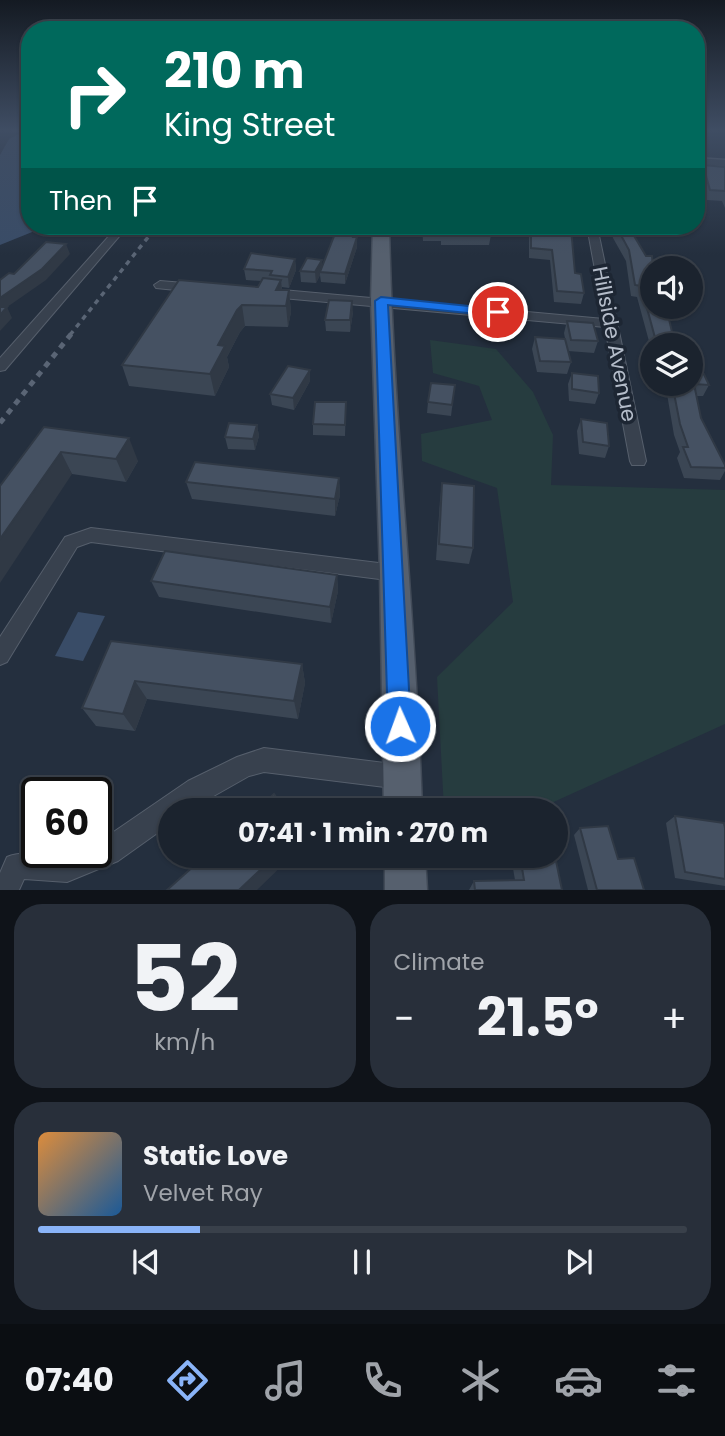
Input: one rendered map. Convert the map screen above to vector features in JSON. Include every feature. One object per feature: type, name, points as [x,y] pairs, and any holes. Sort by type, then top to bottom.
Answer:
[{"type":"main road","points":[[381,235],[381,301],[395,573],[402,798]]},
{"type":"main road","points":[[405,868],[406,890]]},
{"type":"street","points":[[0,367],[115,235]]},
{"type":"street","name":"Hillside Avenue","points":[[594,235],[638,461]]},
{"type":"street","points":[[160,285],[215,289]]},
{"type":"street","points":[[257,292],[381,301],[613,324]]},
{"type":"street","points":[[0,655],[71,542],[91,535],[395,573]]},
{"type":"street","points":[[8,873],[67,869],[109,852],[197,790],[245,765],[264,760],[401,776]]},
{"type":"green space","points":[[430,340],[496,349],[533,392],[553,435],[551,485],[725,490],[725,724],[562,798],[443,798],[437,677],[513,602],[497,488],[422,461],[421,434],[492,420],[479,386],[433,373]]},
{"type":"water","points":[[0,173],[21,173],[21,235],[25,235],[0,245]]},
{"type":"water","points":[[78,612],[105,616],[83,661],[55,656]]},
{"type":"building","points":[[705,173],[725,173],[725,191],[710,190]]},
{"type":"building","points":[[334,235],[357,237],[345,274],[320,272]]},
{"type":"building","points":[[531,235],[572,235],[575,273],[581,274],[584,293],[557,291],[552,250],[531,248]]},
{"type":"building","points":[[621,235],[634,235],[646,256],[640,256],[640,286],[635,285],[629,250]]},
{"type":"building","points":[[46,242],[66,244],[42,269],[0,298],[0,280],[9,273],[14,274]]},
{"type":"building","points":[[251,253],[295,259],[288,277],[270,275],[272,271],[244,269]]},
{"type":"building","points":[[307,258],[322,260],[315,272],[300,271]]},
{"type":"building","points":[[263,278],[281,280],[276,290],[289,290],[286,306],[242,305],[218,345],[225,346],[210,374],[122,365],[179,280],[258,287]]},
{"type":"building","points":[[329,300],[352,301],[350,320],[325,320]]},
{"type":"building","points":[[650,319],[669,319],[672,333],[654,333]]},
{"type":"building","points":[[567,321],[593,323],[598,341],[571,340]]},
{"type":"building","points":[[535,337],[565,339],[571,362],[540,361]]},
{"type":"building","points":[[288,366],[310,370],[293,398],[270,394]]},
{"type":"building","points":[[703,372],[709,385],[703,385]]},
{"type":"building","points":[[572,373],[598,376],[599,393],[572,389]]},
{"type":"building","points":[[431,383],[455,385],[452,405],[428,402]]},
{"type":"building","points":[[675,396],[696,396],[701,418],[725,468],[691,467],[683,447],[688,447]]},
{"type":"building","points":[[315,402],[346,402],[345,425],[313,424]]},
{"type":"building","points":[[581,419],[607,423],[609,446],[583,442]]},
{"type":"building","points":[[229,423],[257,425],[253,439],[225,437]]},
{"type":"building","points":[[44,427],[129,438],[116,459],[61,452],[0,539],[0,486]]},
{"type":"building","points":[[195,462],[339,478],[335,499],[186,482]]},
{"type":"building","points":[[442,483],[474,486],[473,548],[439,544]]},
{"type":"building","points":[[165,551],[337,575],[330,607],[151,581]]},
{"type":"building","points":[[111,641],[302,664],[294,701],[135,681],[123,714],[82,708]]},
{"type":"building","points":[[675,816],[724,823],[725,879],[685,872]]},
{"type":"building","points":[[608,826],[618,859],[634,858],[644,890],[597,890],[580,828]]},
{"type":"building","points":[[192,868],[262,868],[239,890],[167,890]]},
{"type":"building","points":[[522,868],[557,868],[562,890],[475,890],[474,881],[524,880]]},
{"type":"railway","points":[[70,335],[150,235]]},
{"type":"railway","points":[[0,423],[72,333]]},
{"type":"route","points":[[400,726],[381,301],[498,312]]}]
